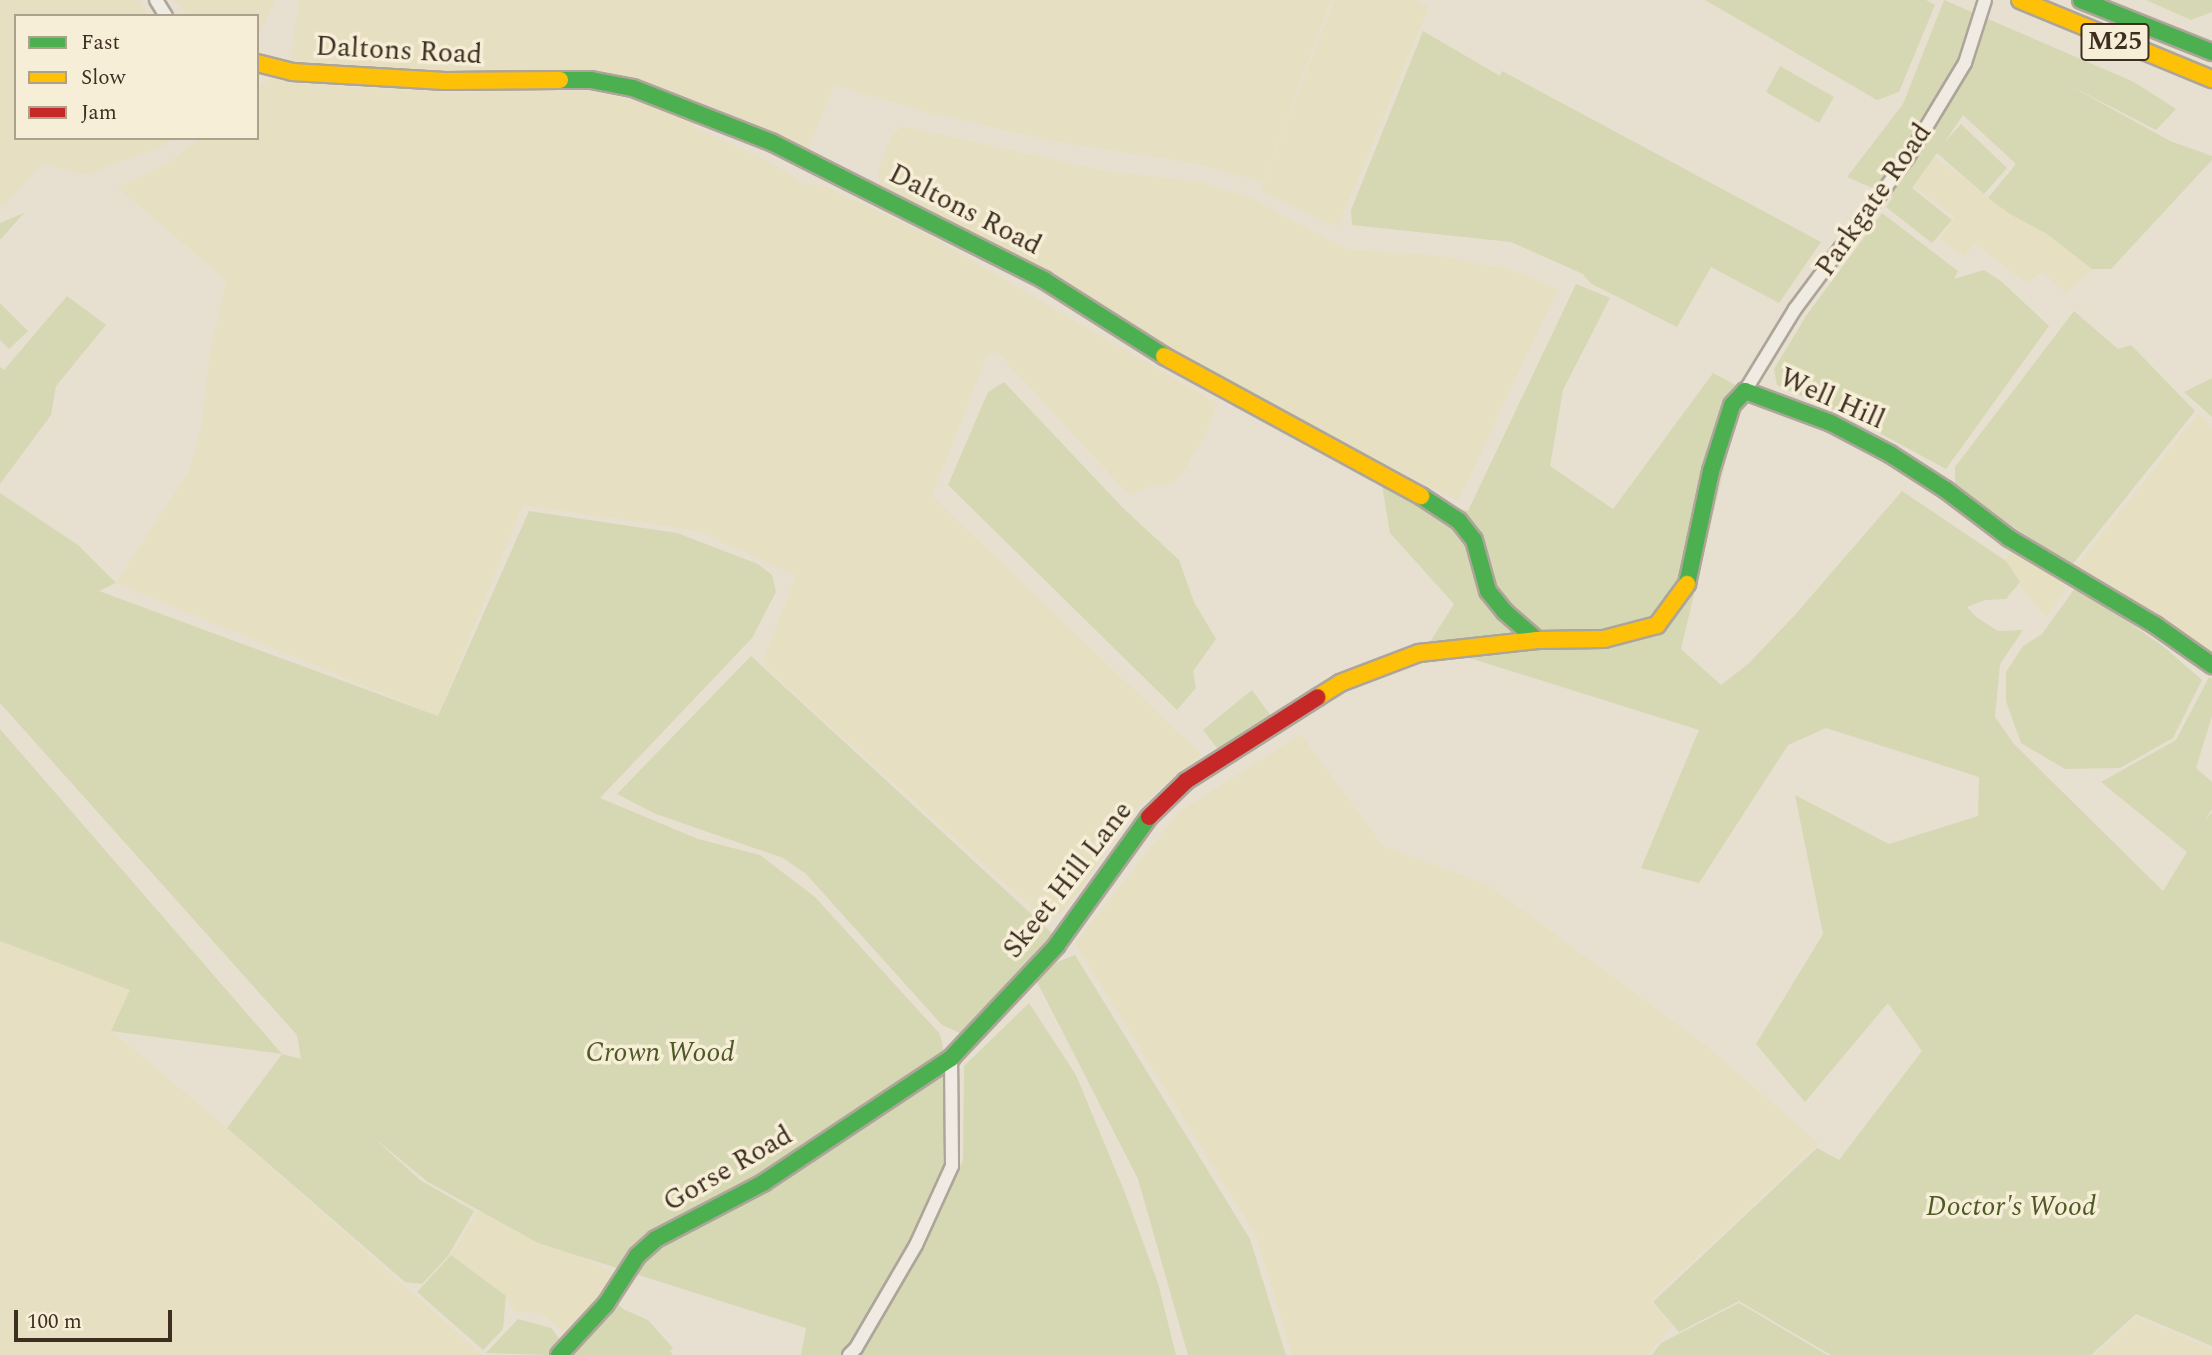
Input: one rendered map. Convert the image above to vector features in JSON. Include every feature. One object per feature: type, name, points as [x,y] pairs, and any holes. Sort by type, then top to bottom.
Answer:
[{"type":"main road","name":"M25","points":[[2020,0],[2212,79]]},
{"type":"main road","name":"M25","points":[[2081,0],[2212,52]]},
{"type":"main road","name":"Daltons Road","points":[[259,64],[292,72],[431,80],[591,80],[633,88],[683,105],[773,143],[1044,280],[1191,373],[1402,484],[1459,521],[1474,540],[1488,591],[1536,640]]},
{"type":"main road","name":"Well Hill","points":[[1536,640],[1604,639],[1657,625],[1686,588],[1711,471],[1732,405],[1745,391],[1831,424],[1890,454],[1946,490],[2009,538],[2155,625],[2212,665]]},
{"type":"main road","name":"Skeet Hill Lane","points":[[951,1058],[1056,946],[1154,811],[1186,781],[1340,683],[1389,662],[1419,653],[1536,640]]},
{"type":"main road","name":"Gorse Road","points":[[559,1355],[606,1304],[637,1256],[656,1240],[763,1183],[951,1058]]},
{"type":"street","name":"Parkgate Road","points":[[1745,391],[1795,309],[1907,159],[1965,63],[1985,0]]},
{"type":"street","points":[[849,1355],[856,1348],[916,1245],[952,1166],[951,1058]]},
{"type":"shaded area","points":[[0,0],[140,0],[147,14],[14,14],[14,140],[170,140],[165,145],[85,175],[42,164],[4,206],[0,204]]},
{"type":"shaded area","points":[[175,0],[275,0],[259,34],[259,14],[186,14]]},
{"type":"shaded area","points":[[299,0],[1331,0],[1263,182],[1193,163],[1052,141],[922,111],[834,85],[808,150],[636,79],[592,72],[449,73],[290,63]]},
{"type":"shaded area","points":[[1334,0],[1416,0],[1429,7],[1338,227],[1260,191]]},
{"type":"shaded area","points":[[270,78],[291,83],[447,93],[589,91],[632,100],[694,120],[692,126],[768,161],[803,183],[822,185],[928,235],[1218,404],[1204,438],[1175,484],[1153,485],[1130,496],[997,352],[987,355],[932,496],[1202,755],[1129,814],[1085,884],[1062,913],[1041,916],[764,666],[764,657],[796,576],[698,531],[523,505],[438,716],[116,583],[188,472],[200,433],[210,351],[226,280],[117,187],[168,163],[197,140],[259,140],[259,87]]},
{"type":"shaded area","points":[[902,126],[1106,171],[1197,181],[1246,196],[1348,249],[1442,256],[1509,269],[1558,289],[1458,501],[1202,371],[879,187],[879,167],[891,137]]},
{"type":"shaded area","points":[[1931,154],[2010,214],[2047,234],[2092,269],[2066,293],[2042,272],[2026,283],[1975,244],[1964,257],[1940,239],[1955,217],[1907,181]]},
{"type":"shaded area","points":[[2199,413],[2212,428],[2212,652],[2157,614],[2074,569]]},
{"type":"shaded area","points":[[2012,549],[2067,587],[2046,618],[2003,564]]},
{"type":"shaded area","points":[[1301,734],[1383,846],[1487,884],[1704,1044],[1819,1143],[1650,1301],[1672,1326],[1648,1355],[1292,1355],[1256,1236],[1075,943],[1180,811]]},
{"type":"shaded area","points":[[0,941],[130,990],[112,1031],[227,1128],[482,1355],[0,1355]]},
{"type":"shaded area","points":[[482,1205],[617,1275],[609,1292],[570,1337],[540,1313],[515,1312],[506,1296],[451,1255]]},
{"type":"shaded area","points":[[2136,1317],[2212,1349],[2212,1355],[2094,1355]]},
{"type":"green space","points":[[1705,0],[1926,0],[1935,5],[1899,92],[1877,100]]},
{"type":"green space","points":[[1944,0],[2134,82],[2176,109],[2156,130],[2067,84],[2170,141],[2212,156],[2212,160],[2111,269],[2092,269],[2047,234],[2010,214],[1988,198],[2016,164],[1963,115],[1944,143],[1961,124],[2007,168],[1984,194],[1937,153],[1912,188],[1952,220],[1932,243],[1886,207],[1893,197],[1847,177],[1903,104]]},
{"type":"green space","points":[[2146,0],[2212,0],[2212,12],[2191,20]]},
{"type":"green space","points":[[1423,31],[1500,76],[1502,71],[1821,242],[1779,303],[1711,267],[1677,327],[1590,283],[1583,274],[1511,242],[1352,225],[1351,210]]},
{"type":"green space","points":[[1780,66],[1834,97],[1819,123],[1766,92]]},
{"type":"green space","points":[[24,213],[0,240],[0,223]]},
{"type":"green space","points":[[1882,213],[1958,271],[1954,279],[1984,270],[2001,281],[2049,326],[1946,469],[1850,417],[1777,385],[1774,369],[1806,316]]},
{"type":"green space","name":"Doctor's Wood","points":[[1576,284],[1610,298],[1563,390],[1550,466],[1613,509],[1713,373],[1743,389],[1681,649],[1721,685],[1748,664],[1794,616],[1902,491],[2006,561],[2020,582],[2006,599],[1985,600],[1967,607],[1976,617],[1998,631],[2023,630],[2000,664],[1995,717],[2014,744],[2163,891],[2187,852],[2101,782],[2176,740],[2209,677],[2212,679],[2212,716],[2196,768],[2212,782],[2212,809],[2204,822],[2212,812],[2212,1346],[2136,1314],[2091,1355],[1831,1355],[1739,1301],[1679,1332],[1653,1302],[1817,1148],[1839,1160],[1922,1051],[1888,1003],[1805,1102],[1756,1044],[1823,934],[1795,795],[1889,844],[1978,816],[1979,777],[1826,728],[1788,745],[1699,883],[1641,868],[1699,730],[1428,645],[1454,604],[1390,533],[1382,485],[1468,511]]},
{"type":"green space","points":[[67,296],[106,325],[56,386],[51,415],[0,484],[0,367],[4,370]]},
{"type":"green space","points":[[0,303],[28,331],[9,349],[0,340]]},
{"type":"green space","points":[[2074,311],[2118,349],[2131,345],[2195,411],[2072,565],[1955,489],[1955,467]]},
{"type":"green space","points":[[2212,378],[2212,417],[2184,392]]},
{"type":"green space","points":[[1004,382],[1122,507],[1179,560],[1194,602],[1216,639],[1193,671],[1196,688],[1177,710],[948,485],[988,392]]},
{"type":"green space","name":"Crown Wood","points":[[0,493],[78,545],[116,583],[99,591],[438,716],[529,511],[677,533],[758,564],[772,575],[776,592],[752,638],[600,798],[698,839],[760,855],[815,897],[940,1034],[947,1066],[947,1161],[912,1244],[853,1345],[842,1355],[801,1355],[806,1328],[538,1243],[428,1182],[373,1137],[420,1180],[474,1211],[448,1256],[422,1284],[405,1282],[227,1128],[282,1054],[301,1059],[297,1035],[0,703]]},
{"type":"green space","points":[[2075,588],[2087,593],[2164,647],[2202,680],[2173,738],[2120,768],[2065,769],[2021,743],[2006,701],[2006,672],[2023,646],[2042,634]]},
{"type":"green space","points":[[751,656],[1053,934],[964,1035],[942,1025],[806,874],[783,858],[656,814],[617,794]]},
{"type":"green space","points":[[1252,690],[1271,716],[1221,753],[1203,730]]},
{"type":"green space","points":[[0,729],[282,1054],[111,1031],[130,990],[0,941]]},
{"type":"green space","points":[[1075,955],[1250,1239],[1286,1355],[1188,1355],[1138,1179],[1032,972]]},
{"type":"green space","points":[[1029,1003],[1076,1075],[1125,1193],[1158,1283],[1176,1355],[855,1355],[900,1289],[963,1160],[964,1066]]},
{"type":"green space","points":[[451,1255],[506,1296],[503,1329],[483,1350],[417,1292]]},
{"type":"green space","points":[[617,1303],[623,1309],[648,1320],[673,1348],[670,1351],[673,1355],[565,1355]]},
{"type":"green space","points":[[1739,1303],[1827,1355],[1652,1355],[1661,1343]]},
{"type":"green space","points":[[518,1319],[551,1328],[562,1342],[550,1355],[486,1353]]},
{"type":"traffic: fast","points":[[2081,0],[2212,52]]},
{"type":"traffic: fast","points":[[560,80],[591,80],[633,88],[773,143],[1044,280],[1164,356]]},
{"type":"traffic: fast","points":[[1687,584],[1711,471],[1732,405],[1745,391],[1831,423],[1890,454],[1946,490],[2009,538],[2155,625],[2212,665]]},
{"type":"traffic: fast","points":[[1421,496],[1459,521],[1474,540],[1488,591],[1505,612],[1537,640]]},
{"type":"traffic: fast","points":[[559,1355],[606,1304],[637,1256],[656,1239],[763,1183],[951,1058],[1056,946],[1149,817]]},
{"type":"traffic: slow","points":[[2020,0],[2212,79]]},
{"type":"traffic: slow","points":[[259,64],[292,72],[445,81],[560,80]]},
{"type":"traffic: slow","points":[[1164,356],[1421,496]]},
{"type":"traffic: slow","points":[[1318,697],[1340,683],[1419,653],[1537,640],[1604,639],[1657,625],[1687,584]]},
{"type":"traffic: jam","points":[[1149,817],[1186,781],[1318,697]]}]
